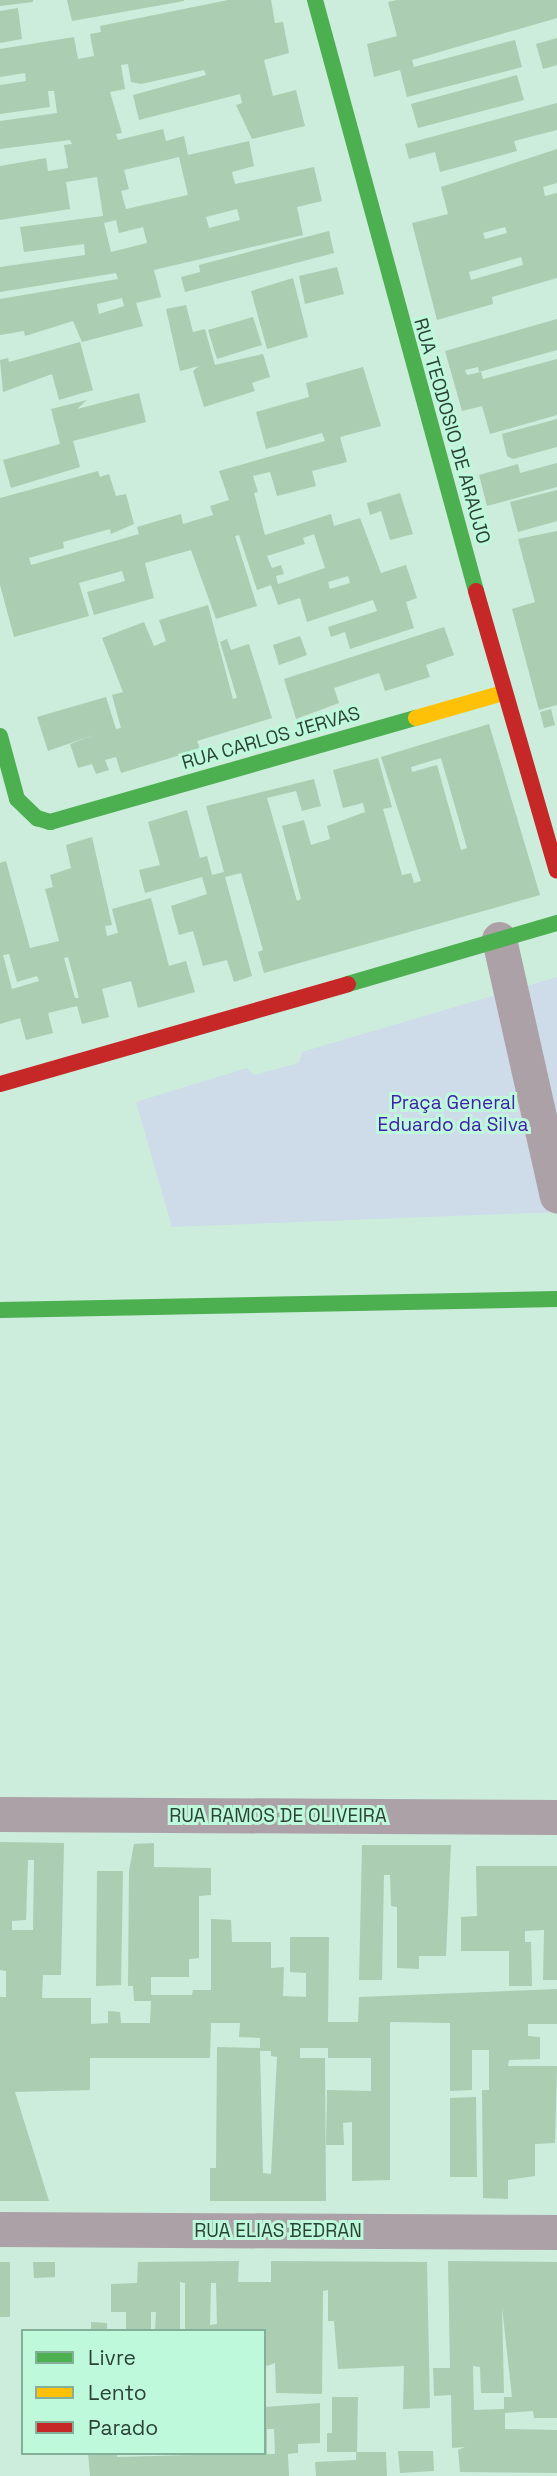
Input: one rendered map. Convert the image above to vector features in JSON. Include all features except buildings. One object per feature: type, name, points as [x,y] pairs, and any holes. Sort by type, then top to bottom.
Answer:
[{"type":"street","name":"RUA TEODOSIO DE ARAUJO","points":[[315,0],[503,693],[557,871]]},
{"type":"street","name":"RUA CARLOS JERVAS","points":[[0,736],[17,799],[37,818],[50,822],[503,693]]},
{"type":"street","points":[[0,1084],[557,923]]},
{"type":"street","points":[[499,939],[557,1196]]},
{"type":"street","points":[[0,1310],[557,1299]]},
{"type":"street","name":"RUA RAMOS DE OLIVEIRA","points":[[0,1814],[557,1817]]},
{"type":"street","name":"RUA ELIAS BEDRAN","points":[[0,2229],[557,2232]]},
{"type":"green space","name":"Praça General Eduardo da Silva","points":[[557,977],[557,1212],[172,1227],[136,1102],[247,1068],[254,1075],[299,1063],[302,1052]]},
{"type":"traffic: fast","points":[[315,0],[476,591]]},
{"type":"traffic: fast","points":[[0,736],[17,799],[37,818],[50,822],[416,718]]},
{"type":"traffic: fast","points":[[348,984],[557,923]]},
{"type":"traffic: fast","points":[[0,1310],[557,1299]]},
{"type":"traffic: slow","points":[[416,718],[503,693]]},
{"type":"traffic: jam","points":[[476,591],[557,871]]},
{"type":"traffic: jam","points":[[0,1084],[348,984]]}]
